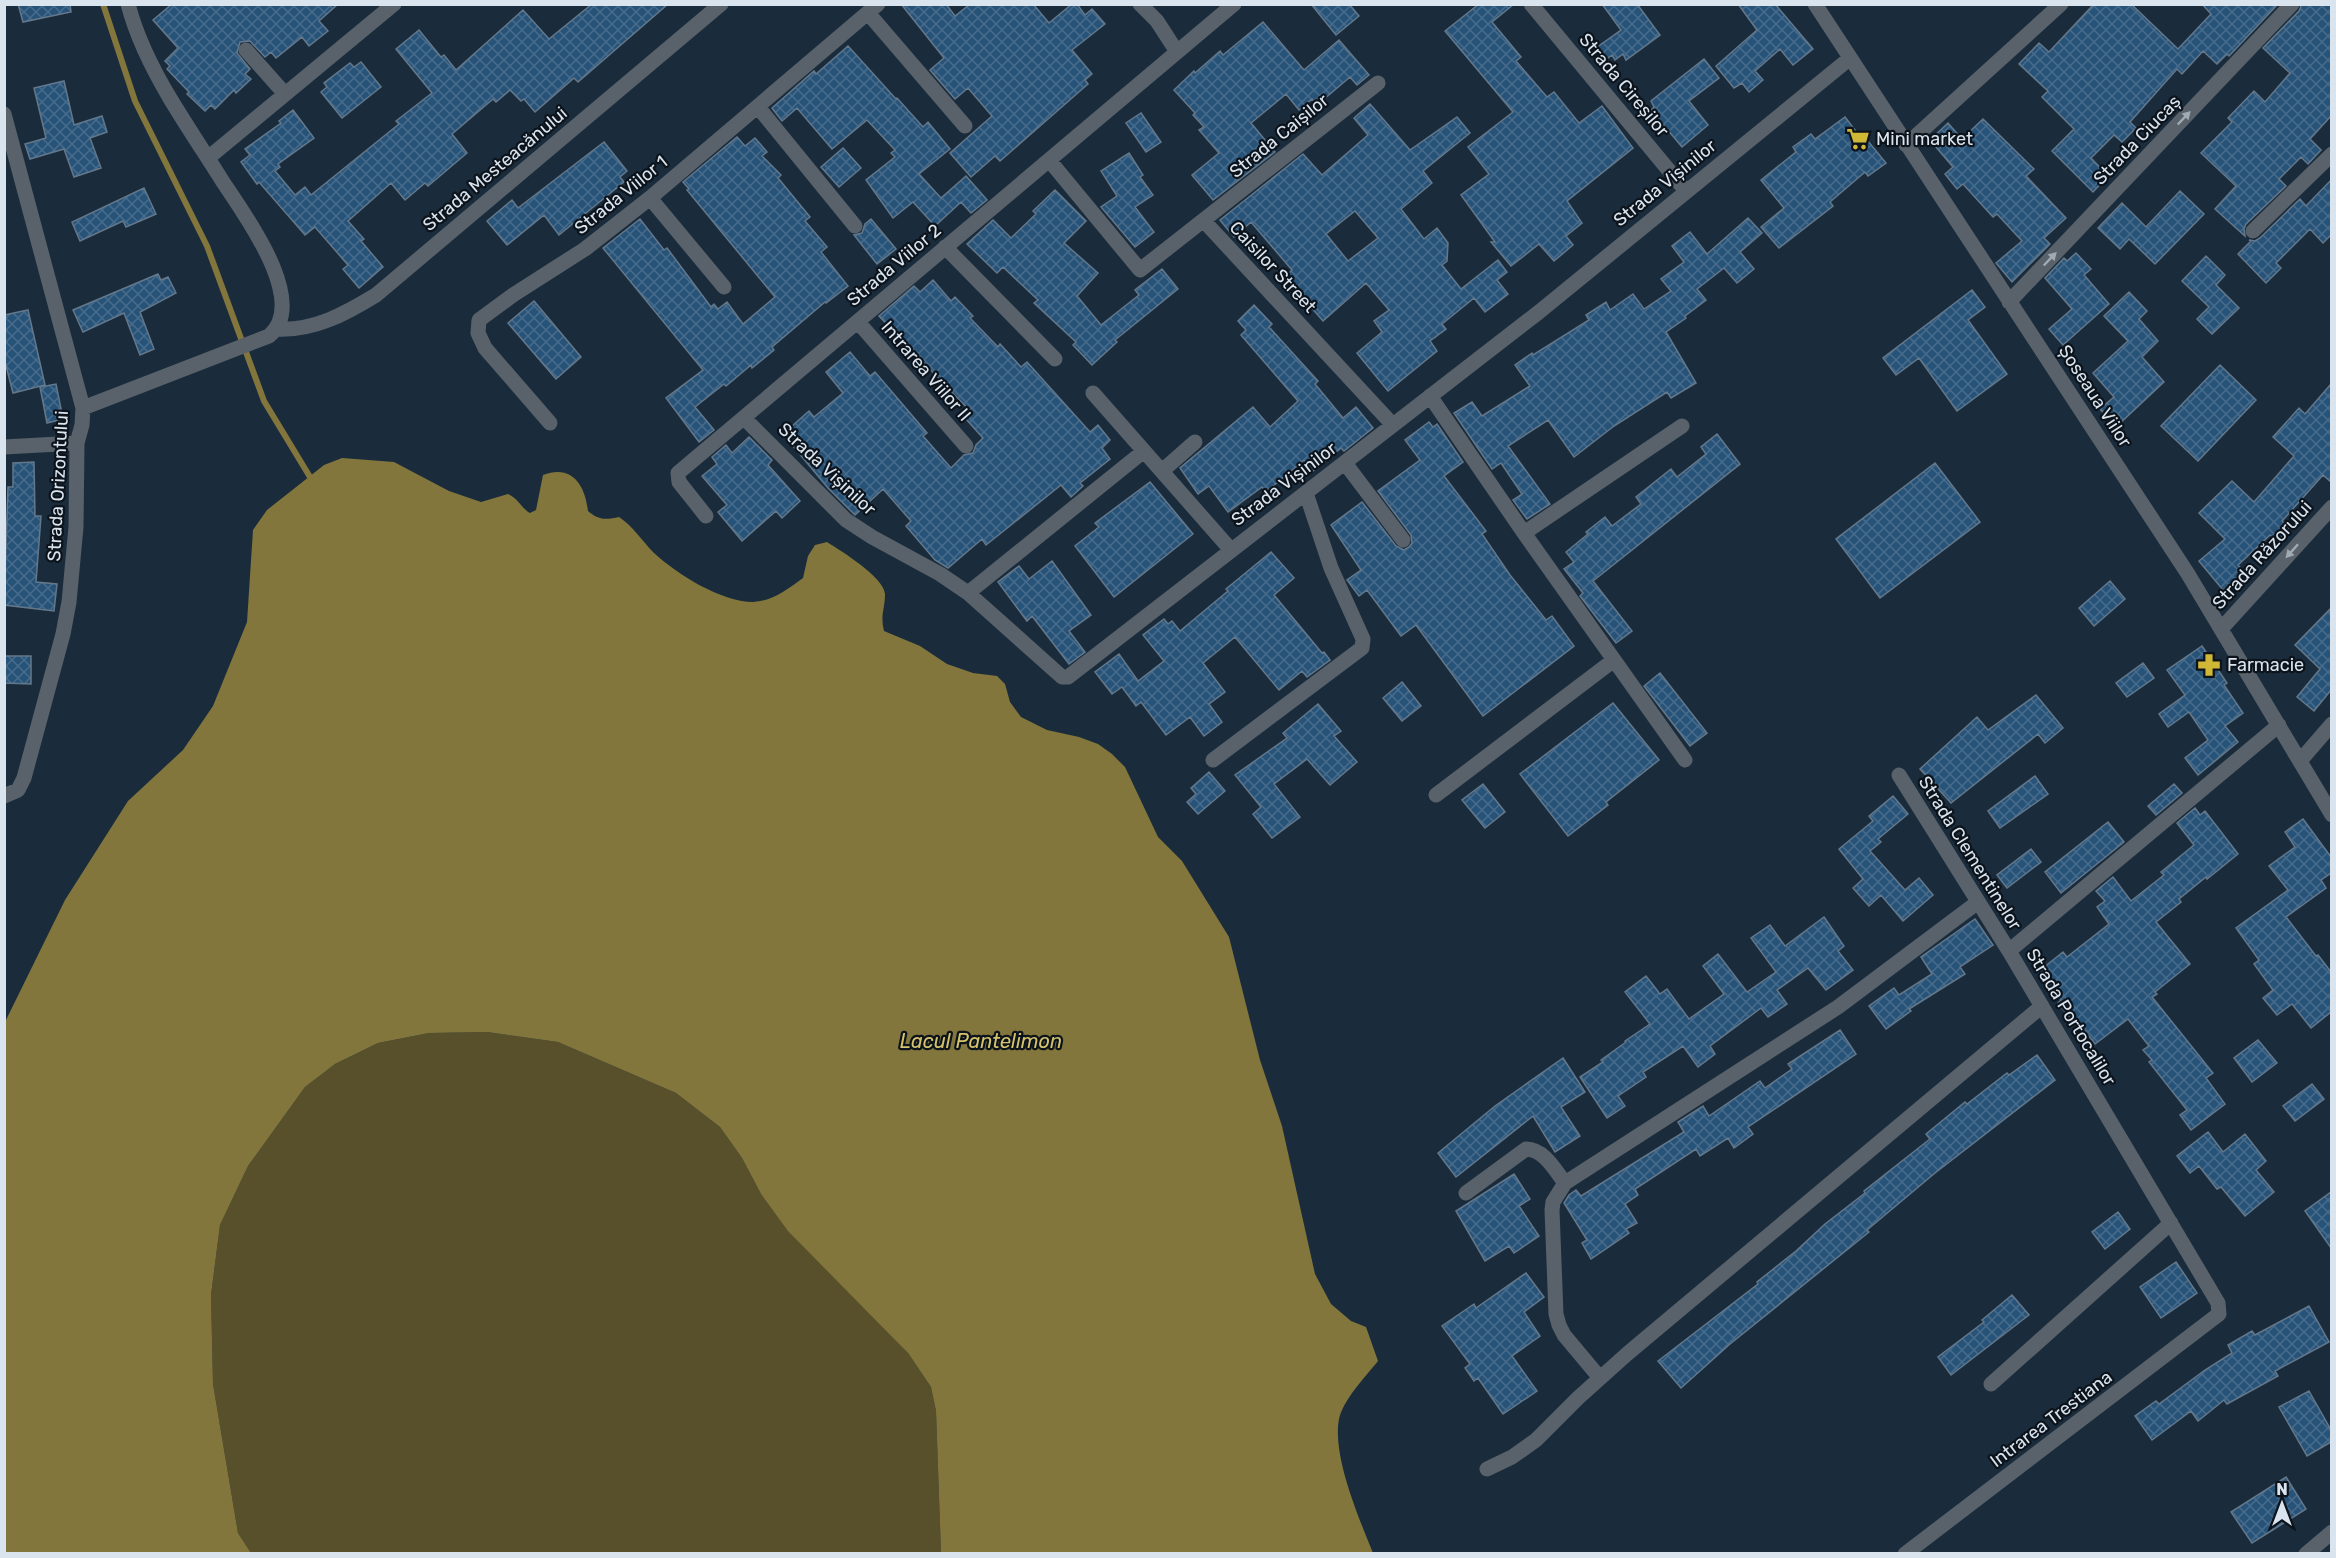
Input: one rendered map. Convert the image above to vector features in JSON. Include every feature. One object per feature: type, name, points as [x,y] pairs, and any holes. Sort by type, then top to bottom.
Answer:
[{"type":"street","points":[[128,4],[144,51],[170,98],[260,239],[272,265],[282,308],[281,320],[273,333]]},
{"type":"street","points":[[208,158],[394,4]]},
{"type":"street","name":"Strada Mesteacănului","points":[[83,408],[228,353],[273,333],[294,330],[344,315],[376,295],[721,4]]},
{"type":"street","points":[[1140,4],[1157,21],[1177,52]]},
{"type":"street","name":"Strada Viilor 2","points":[[706,516],[679,482],[678,473],[1234,4]]},
{"type":"street","name":"Strada Cireșilor","points":[[1531,4],[1686,191]]},
{"type":"street","name":"Șoseaua Viilor","points":[[1815,4],[2222,628],[2331,815]]},
{"type":"street","points":[[1906,145],[2061,4]]},
{"type":"street","name":"Strada Ciucaș","points":[[2009,302],[2292,4]]},
{"type":"street","points":[[873,9],[964,126]]},
{"type":"street","name":"Strada Viilor 1","points":[[550,423],[485,348],[478,333],[479,320],[495,307],[585,249],[650,198],[873,9]]},
{"type":"street","points":[[246,50],[285,94]]},
{"type":"street","name":"Strada Vișinilor","points":[[744,418],[846,520],[940,574],[968,593],[1062,676],[1068,677],[1539,312],[1849,59]]},
{"type":"street","name":"Strada Caișilor","points":[[1204,221],[1378,83]]},
{"type":"street","points":[[758,107],[855,226]]},
{"type":"street","name":"Strada Orizontului","points":[[4,114],[83,408],[77,443],[76,526],[69,602],[32,757],[11,793]]},
{"type":"street","points":[[2253,231],[2331,154]]},
{"type":"street","name":"Caisilor Street","points":[[1049,160],[1140,270],[1204,221],[1393,424]]},
{"type":"street","points":[[650,198],[724,287]]},
{"type":"street","points":[[945,247],[1054,359]]},
{"type":"street","name":"Intrarea Viilor II","points":[[858,322],[966,446]]},
{"type":"street","points":[[1093,393],[1231,550]]},
{"type":"street","points":[[1430,396],[1685,760]]},
{"type":"street","points":[[1524,533],[1682,426]]},
{"type":"street","points":[[1161,471],[1196,442]]},
{"type":"street","points":[[4,447],[77,443]]},
{"type":"street","points":[[968,593],[1144,451]]},
{"type":"street","points":[[1345,463],[1403,540]]},
{"type":"street","points":[[1213,760],[1362,648],[1363,639],[1331,568],[1306,492]]},
{"type":"street","name":"Strada Răzorului","points":[[2222,628],[2331,507]]},
{"type":"street","points":[[1436,795],[1614,660]]},
{"type":"street","points":[[2300,761],[2331,724]]},
{"type":"street","name":"Strada Portocalilor","points":[[2219,1314],[2218,1304],[2009,951],[2279,725]]},
{"type":"street","name":"Strada Clementinelor","points":[[1899,775],[2009,951]]},
{"type":"street","points":[[1600,1378],[1564,1335],[1556,1314],[1552,1210],[1553,1202],[1565,1183],[1838,1007],[1978,902]]},
{"type":"street","points":[[1487,1469],[1512,1457],[1536,1440],[1600,1378],[2042,1006]]},
{"type":"street","points":[[1466,1192],[1526,1149],[1540,1152],[1565,1183]]},
{"type":"street","points":[[1991,1384],[2171,1223]]},
{"type":"street","name":"Intrarea Trestiana","points":[[1905,1554],[2219,1314]]},
{"type":"street","points":[[2306,1554],[2331,1532]]},
{"type":"shaded area","points":[[487,1032],[558,1042],[676,1093],[720,1127],[742,1158],[761,1194],[908,1353],[931,1387],[936,1411],[941,1553],[251,1553],[238,1533],[213,1384],[211,1295],[220,1225],[248,1166],[305,1087],[335,1064],[378,1043],[429,1033]]},
{"type":"water","name":"Lacul Pantelimon","points":[[342,458],[394,462],[449,491],[481,502],[508,494],[530,513],[536,510],[543,475],[562,472],[575,479],[580,485],[588,511],[592,514],[610,519],[619,517],[654,553],[675,570],[714,592],[741,601],[753,602],[767,599],[792,586],[803,578],[808,556],[815,545],[827,542],[870,572],[883,587],[885,594],[884,631],[920,646],[947,664],[973,673],[997,676],[1005,684],[1010,702],[1021,717],[1047,730],[1098,744],[1125,767],[1158,837],[1182,861],[1229,937],[1260,1060],[1282,1126],[1315,1274],[1331,1304],[1351,1321],[1366,1327],[1378,1361],[1345,1404],[1339,1419],[1338,1434],[1339,1451],[1348,1487],[1373,1553],[941,1553],[936,1411],[931,1387],[908,1353],[788,1231],[761,1194],[742,1158],[720,1127],[676,1093],[558,1042],[487,1032],[429,1033],[378,1043],[335,1064],[305,1087],[248,1166],[220,1225],[211,1295],[213,1384],[238,1533],[251,1553],[5,1553],[5,1022],[65,900],[128,801],[183,750],[213,706],[247,622],[253,530],[267,510],[324,465]]},
{"type":"building","points":[[18,4],[70,4],[71,12],[23,22]]},
{"type":"building","points":[[172,4],[338,4],[319,21],[328,31],[309,46],[302,37],[276,58],[271,52],[265,57],[250,41],[240,42],[237,53],[250,69],[245,74],[251,79],[236,93],[234,90],[215,109],[211,105],[205,111],[187,94],[189,92],[167,69],[170,66],[165,61],[178,48],[153,20]]},
{"type":"building","points":[[592,4],[668,4],[578,82],[574,78],[535,112],[524,99],[521,101],[510,90],[496,102],[493,99],[452,134],[467,153],[428,186],[425,183],[405,200],[391,183],[348,221],[364,239],[361,241],[383,267],[359,288],[343,269],[348,265],[315,227],[305,235],[259,182],[257,184],[241,162],[250,155],[245,149],[281,123],[279,121],[293,110],[314,138],[278,164],[280,167],[275,171],[295,195],[305,187],[311,195],[399,124],[396,121],[432,93],[396,49],[419,30],[441,57],[444,55],[456,70],[523,10],[549,39]]},
{"type":"building","points":[[901,4],[946,4],[955,16],[969,5],[1033,4],[1049,23],[1072,4],[1077,4],[1085,15],[1092,9],[1105,24],[1072,50],[1092,74],[1085,80],[1088,84],[1000,161],[995,156],[971,177],[950,153],[992,116],[968,88],[955,99],[930,70],[944,58]]},
{"type":"building","points":[[1311,4],[1349,4],[1359,16],[1336,35]]},
{"type":"building","points":[[1479,4],[1514,4],[1492,22],[1521,57],[1516,61],[1547,97],[1554,92],[1579,123],[1602,106],[1633,148],[1567,201],[1582,223],[1566,236],[1573,245],[1554,261],[1539,244],[1511,266],[1491,242],[1495,242],[1461,195],[1489,174],[1468,147],[1513,112],[1445,31]]},
{"type":"building","points":[[1602,4],[1637,4],[1660,35],[1626,60],[1623,54],[1615,60],[1612,55],[1605,60],[1596,48],[1621,30]]},
{"type":"building","points":[[1738,4],[1775,4],[1813,49],[1793,65],[1780,49],[1755,71],[1763,80],[1749,92],[1742,83],[1734,88],[1716,66],[1757,30]]},
{"type":"building","points":[[2094,4],[2131,4],[2178,49],[2211,14],[2202,4],[2278,4],[2229,56],[2227,54],[2217,64],[2203,51],[2182,74],[2177,69],[2130,122],[2136,128],[2122,142],[2114,135],[2091,158],[2108,176],[2093,192],[2052,151],[2074,129],[2042,97],[2048,91],[2019,64],[2039,43],[2049,52]]},
{"type":"building","points":[[2302,4],[2331,4],[2331,116],[2310,139],[2321,150],[2308,164],[2301,157],[2279,179],[2286,186],[2246,224],[2245,236],[2215,209],[2236,186],[2201,153],[2232,122],[2228,118],[2254,91],[2265,102],[2290,73],[2263,48],[2299,11]]},
{"type":"building","points":[[1263,22],[1304,70],[1339,40],[1369,75],[1357,85],[1350,77],[1317,105],[1312,99],[1299,110],[1286,94],[1251,123],[1275,152],[1213,200],[1192,175],[1219,153],[1199,130],[1204,127],[1193,115],[1195,113],[1174,90],[1220,51],[1223,55]]},
{"type":"building","points":[[848,46],[923,127],[928,122],[950,149],[919,174],[941,198],[966,176],[987,200],[971,213],[961,202],[935,226],[913,202],[893,218],[866,180],[895,157],[891,153],[895,150],[867,120],[832,149],[797,108],[782,121],[772,108],[814,71],[816,74]]},
{"type":"building","points":[[1704,59],[1719,78],[1689,101],[1708,125],[1682,147],[1651,110],[1654,107],[1651,101]]},
{"type":"building","points":[[361,62],[381,87],[342,118],[321,92],[327,87],[324,83],[350,63],[354,67]]},
{"type":"building","points":[[64,81],[74,125],[102,116],[107,132],[90,138],[101,168],[74,177],[64,149],[30,159],[25,144],[46,138],[34,88]]},
{"type":"building","points":[[1370,104],[1410,150],[1457,117],[1470,133],[1423,171],[1432,183],[1401,209],[1424,239],[1437,228],[1448,243],[1447,261],[1442,265],[1461,289],[1498,260],[1507,272],[1497,280],[1508,294],[1485,312],[1474,298],[1442,324],[1446,329],[1430,341],[1437,351],[1388,391],[1357,353],[1382,332],[1374,321],[1389,310],[1366,283],[1323,321],[1286,276],[1292,270],[1251,222],[1234,237],[1220,220],[1303,154],[1322,175],[1368,135],[1354,118]],"holes":[[[1355,211],[1378,238],[1348,261],[1326,234]]]},
{"type":"building","points":[[1141,113],[1161,142],[1146,152],[1126,123]]},
{"type":"building","points":[[1845,117],[1861,138],[1863,135],[1886,163],[1868,176],[1865,172],[1830,202],[1833,206],[1779,248],[1761,227],[1784,208],[1761,180],[1796,152],[1793,147],[1811,134],[1815,139]]},
{"type":"building","points":[[1983,119],[2034,169],[2026,176],[2066,218],[2044,238],[2050,244],[2012,282],[1996,263],[2022,241],[1997,214],[1993,217],[1963,184],[1957,189],[1945,174],[1953,167],[1930,140],[1948,123],[1962,139]]},
{"type":"building","points":[[737,137],[745,146],[755,138],[767,152],[762,156],[781,175],[778,178],[810,217],[805,221],[827,247],[821,252],[848,286],[825,302],[772,347],[774,350],[752,368],[751,365],[726,386],[724,384],[695,407],[714,430],[699,442],[666,398],[703,370],[603,248],[640,219],[664,250],[667,248],[711,307],[714,304],[718,309],[727,302],[743,324],[775,297],[687,190],[689,189],[683,182]]},
{"type":"building","points":[[604,142],[627,171],[620,177],[624,182],[559,235],[544,215],[507,245],[487,221],[512,200],[518,208]]},
{"type":"building","points":[[843,148],[861,168],[839,187],[821,167]]},
{"type":"building","points":[[1129,153],[1143,175],[1140,177],[1153,195],[1135,207],[1154,232],[1135,247],[1101,207],[1117,196],[1101,171]]},
{"type":"building","points":[[2331,180],[2331,235],[2323,243],[2310,229],[2276,263],[2281,268],[2266,283],[2238,254],[2251,241],[2249,240],[2255,241],[2260,238],[2300,199],[2306,206]]},
{"type":"building","points":[[144,188],[156,214],[126,227],[123,221],[80,241],[72,222]]},
{"type":"building","points":[[1055,190],[1086,221],[1064,243],[1098,273],[1077,296],[1101,325],[1139,295],[1135,290],[1162,269],[1178,289],[1115,340],[1117,342],[1092,365],[1073,345],[1076,342],[1034,303],[1038,300],[1003,267],[997,273],[967,244],[993,220],[1011,238],[1036,214],[1033,211]]},
{"type":"building","points":[[2180,191],[2204,214],[2155,264],[2129,239],[2120,249],[2098,228],[2122,203],[2146,227]]},
{"type":"building","points":[[1748,218],[1762,233],[1740,252],[1754,269],[1737,283],[1724,268],[1697,289],[1706,300],[1666,332],[1696,383],[1671,398],[1667,392],[1614,426],[1574,457],[1548,420],[1508,446],[1550,504],[1527,519],[1513,500],[1522,494],[1501,463],[1492,469],[1454,413],[1472,402],[1482,416],[1530,386],[1515,365],[1589,320],[1586,315],[1606,302],[1610,310],[1633,294],[1644,309],[1671,291],[1661,279],[1684,262],[1672,246],[1690,232],[1707,254]]},
{"type":"building","points":[[871,219],[896,249],[877,264],[854,235],[862,233],[865,224]]},
{"type":"building","points":[[2076,253],[2091,269],[2084,275],[2109,304],[2063,345],[2049,329],[2072,309],[2045,278],[2064,258],[2067,261]]},
{"type":"building","points":[[2206,256],[2225,275],[2216,285],[2239,308],[2212,334],[2197,319],[2209,307],[2182,281]]},
{"type":"building","points":[[158,274],[161,280],[168,277],[176,293],[140,312],[154,349],[140,355],[124,313],[83,332],[73,310]]},
{"type":"building","points":[[933,280],[951,301],[955,297],[973,316],[970,318],[998,347],[1000,344],[1021,367],[1027,362],[1090,432],[1098,425],[1110,440],[1102,448],[1110,459],[1080,483],[1083,486],[1071,497],[1061,485],[986,545],[982,539],[948,568],[935,560],[906,526],[911,521],[883,489],[855,515],[828,488],[783,434],[809,411],[814,417],[843,393],[826,372],[850,352],[870,376],[875,372],[927,433],[923,436],[951,468],[964,455],[973,453],[976,445],[983,438],[965,418],[971,412],[879,316],[914,286],[920,292]]},
{"type":"building","points":[[1972,290],[1985,307],[1968,320],[2007,374],[1957,411],[1919,358],[1896,375],[1883,358]]},
{"type":"building","points":[[2129,292],[2147,311],[2139,319],[2158,341],[2142,357],[2164,382],[2116,427],[2100,409],[2114,397],[2093,373],[2128,341],[2104,316]]},
{"type":"building","points":[[534,301],[581,357],[556,379],[508,323]]},
{"type":"building","points":[[1254,305],[1272,324],[1269,327],[1318,381],[1315,384],[1343,418],[1356,407],[1373,428],[1344,451],[1341,448],[1313,471],[1304,460],[1266,492],[1262,487],[1228,512],[1209,486],[1198,494],[1180,468],[1253,407],[1270,427],[1298,401],[1241,335],[1246,330],[1238,321]]},
{"type":"building","points":[[28,310],[45,385],[13,393],[4,358],[4,315]]},
{"type":"building","points":[[2220,365],[2256,400],[2198,461],[2161,426]]},
{"type":"building","points":[[56,384],[63,419],[47,423],[40,387]]},
{"type":"building","points":[[2331,384],[2331,482],[2323,475],[2282,521],[2289,528],[2277,541],[2270,535],[2238,565],[2244,572],[2223,590],[2199,561],[2225,539],[2199,513],[2232,481],[2254,502],[2294,456],[2273,437],[2299,408],[2305,414]]},
{"type":"building","points":[[1429,422],[1433,427],[1437,424],[1463,462],[1444,476],[1486,531],[1482,534],[1510,575],[1546,620],[1552,616],[1574,646],[1483,716],[1416,625],[1401,636],[1367,590],[1359,596],[1347,580],[1361,570],[1331,525],[1362,502],[1396,546],[1404,550],[1409,547],[1412,543],[1411,535],[1378,491],[1420,460],[1405,440]]},
{"type":"building","points":[[1717,434],[1740,464],[1593,581],[1632,631],[1616,643],[1580,596],[1583,593],[1564,569],[1574,562],[1566,552],[1605,517],[1612,526],[1641,504],[1636,497],[1671,469],[1677,477],[1706,454],[1701,447]]},
{"type":"building","points":[[749,437],[772,460],[768,465],[800,501],[782,518],[776,511],[742,541],[718,512],[727,505],[702,476],[717,464],[712,457],[726,445],[732,453]]},
{"type":"building","points":[[34,462],[35,516],[41,516],[36,582],[57,584],[54,611],[4,605],[8,487],[13,487],[13,463]]},
{"type":"building","points":[[1935,463],[1980,522],[1880,598],[1836,539]]},
{"type":"building","points":[[1150,482],[1193,534],[1114,597],[1075,546],[1099,527],[1095,523]]},
{"type":"building","points":[[1271,552],[1294,578],[1274,595],[1330,660],[1307,677],[1302,671],[1279,690],[1235,637],[1203,663],[1225,692],[1209,704],[1222,722],[1204,736],[1190,717],[1166,735],[1141,702],[1136,706],[1122,687],[1112,694],[1095,672],[1119,654],[1138,681],[1164,661],[1143,635],[1164,619],[1168,624],[1172,621],[1180,631]]},
{"type":"building","points":[[1052,561],[1091,615],[1069,631],[1085,652],[1069,664],[1032,616],[1027,621],[998,582],[1019,566],[1029,579]]},
{"type":"building","points":[[2110,581],[2125,599],[2094,626],[2079,608]]},
{"type":"building","points":[[2331,608],[2331,690],[2314,711],[2297,697],[2320,669],[2295,645]]},
{"type":"building","points":[[2202,646],[2227,683],[2224,685],[2243,713],[2225,726],[2238,742],[2198,775],[2185,758],[2208,740],[2189,712],[2168,727],[2159,714],[2185,695],[2167,670]]},
{"type":"building","points":[[4,656],[31,656],[31,684],[4,683]]},
{"type":"building","points":[[2143,663],[2154,678],[2127,697],[2116,683]]},
{"type":"building","points":[[1660,673],[1707,733],[1690,746],[1644,686]]},
{"type":"building","points":[[1402,682],[1421,706],[1402,721],[1383,698]]},
{"type":"building","points":[[2036,695],[2063,728],[2045,743],[2038,734],[1951,803],[1920,769],[1977,717],[1988,730]]},
{"type":"building","points":[[1613,703],[1659,760],[1606,802],[1608,805],[1568,836],[1520,774]]},
{"type":"building","points":[[1318,704],[1341,731],[1334,736],[1357,762],[1330,785],[1307,759],[1274,784],[1300,817],[1272,838],[1253,814],[1261,807],[1235,775],[1287,738],[1283,733]]},
{"type":"building","points":[[1209,772],[1225,791],[1198,814],[1187,802],[1196,794],[1191,788]]},
{"type":"building","points":[[2035,776],[2048,794],[2000,828],[1988,811]]},
{"type":"building","points":[[1483,784],[1505,812],[1485,828],[1462,800]]},
{"type":"building","points":[[2174,784],[2182,793],[2156,815],[2148,806]]},
{"type":"building","points":[[1893,796],[1908,814],[1878,839],[1881,842],[1870,851],[1905,890],[1919,878],[1933,895],[1903,921],[1881,895],[1869,906],[1853,888],[1863,879],[1839,849],[1873,821],[1869,816]]},
{"type":"building","points":[[2195,808],[2200,815],[2205,811],[2238,854],[2179,899],[2181,902],[2156,922],[2190,964],[2155,992],[2157,994],[2152,997],[2213,1073],[2206,1078],[2225,1104],[2191,1130],[2180,1115],[2187,1110],[2149,1062],[2152,1060],[2143,1050],[2149,1046],[2128,1019],[2095,1044],[2072,1014],[2069,1017],[2058,1003],[2061,1000],[2038,972],[2063,952],[2067,957],[2109,924],[2097,907],[2105,901],[2096,891],[2113,877],[2131,901],[2164,875],[2161,872],[2194,845],[2177,823]]},
{"type":"building","points":[[2303,819],[2331,857],[2331,873],[2321,880],[2326,888],[2286,917],[2331,972],[2331,1012],[2311,1028],[2292,1004],[2277,1015],[2263,998],[2273,990],[2254,964],[2259,960],[2236,928],[2288,890],[2269,866],[2295,847],[2285,832]]},
{"type":"building","points":[[2108,822],[2124,842],[2061,893],[2045,872]]},
{"type":"building","points":[[2031,849],[2041,862],[2007,888],[1997,875]]},
{"type":"building","points":[[1824,917],[1844,946],[1838,951],[1853,970],[1826,990],[1808,968],[1777,990],[1787,1004],[1768,1017],[1761,1008],[1710,1046],[1715,1054],[1698,1067],[1683,1046],[1643,1072],[1646,1077],[1618,1096],[1625,1106],[1607,1118],[1580,1077],[1603,1062],[1601,1060],[1650,1024],[1625,992],[1646,976],[1660,994],[1667,989],[1689,1019],[1724,994],[1703,966],[1718,954],[1747,992],[1776,972],[1751,938],[1770,925],[1785,946]]},
{"type":"building","points":[[1975,919],[1993,945],[1960,967],[1965,974],[1909,1009],[1911,1011],[1886,1029],[1869,1006],[1894,988],[1899,995],[1932,974],[1921,957]]},
{"type":"building","points":[[1840,1030],[1856,1054],[1748,1127],[1753,1134],[1734,1148],[1728,1138],[1700,1156],[1696,1149],[1635,1189],[1638,1195],[1625,1204],[1637,1223],[1626,1229],[1629,1233],[1591,1259],[1582,1243],[1587,1240],[1564,1203],[1569,1195],[1576,1190],[1581,1196],[1684,1132],[1678,1122],[1703,1106],[1709,1116],[1760,1081],[1765,1088],[1792,1069],[1788,1064]]},
{"type":"building","points":[[2258,1040],[2277,1063],[2252,1082],[2234,1058]]},
{"type":"building","points":[[2037,1055],[2055,1080],[1935,1173],[1867,1230],[1869,1232],[1730,1344],[1681,1388],[1658,1361],[1758,1284],[1757,1282],[1825,1224],[1865,1193],[1864,1191],[1930,1139],[1926,1134],[1965,1102],[1967,1104],[2007,1073],[2009,1075]]},
{"type":"building","points":[[1563,1058],[1585,1092],[1561,1107],[1580,1136],[1555,1152],[1533,1116],[1456,1177],[1438,1153],[1495,1106]]},
{"type":"building","points":[[2312,1084],[2324,1099],[2295,1121],[2283,1106]]},
{"type":"building","points":[[2208,1132],[2223,1152],[2245,1134],[2266,1161],[2256,1170],[2274,1192],[2245,1216],[2221,1187],[2217,1189],[2199,1166],[2190,1173],[2177,1156]]},
{"type":"building","points":[[1514,1174],[1530,1199],[1519,1206],[1539,1236],[1514,1253],[1509,1246],[1485,1261],[1456,1211]]},
{"type":"building","points":[[2331,1192],[2331,1248],[2305,1211]]},
{"type":"building","points":[[2118,1212],[2130,1229],[2105,1249],[2092,1232]]},
{"type":"building","points":[[2176,1262],[2197,1293],[2161,1318],[2140,1287]]},
{"type":"building","points":[[1526,1273],[1544,1297],[1524,1312],[1540,1336],[1512,1356],[1537,1391],[1503,1414],[1478,1378],[1474,1381],[1465,1368],[1470,1364],[1442,1326],[1474,1304],[1476,1308]]},
{"type":"building","points":[[2012,1295],[2029,1315],[1951,1375],[1938,1357],[1984,1322],[1982,1320]]},
{"type":"building","points":[[2309,1306],[2329,1342],[2275,1371],[2278,1376],[2227,1404],[2224,1400],[2198,1421],[2191,1411],[2152,1440],[2135,1416],[2156,1401],[2159,1404],[2232,1353],[2228,1345],[2252,1331],[2255,1335]]},
{"type":"building","points":[[2309,1391],[2331,1430],[2331,1442],[2307,1456],[2279,1407]]},
{"type":"building","points":[[2286,1477],[2306,1509],[2252,1543],[2231,1512]]},
{"type":"waterway","points":[[103,4],[135,101],[207,246],[264,401],[310,477]]},
{"type":"place","name":"Mini market","points":[[1858,139]]},
{"type":"place","name":"Farmacie","points":[[2209,665]]}]
